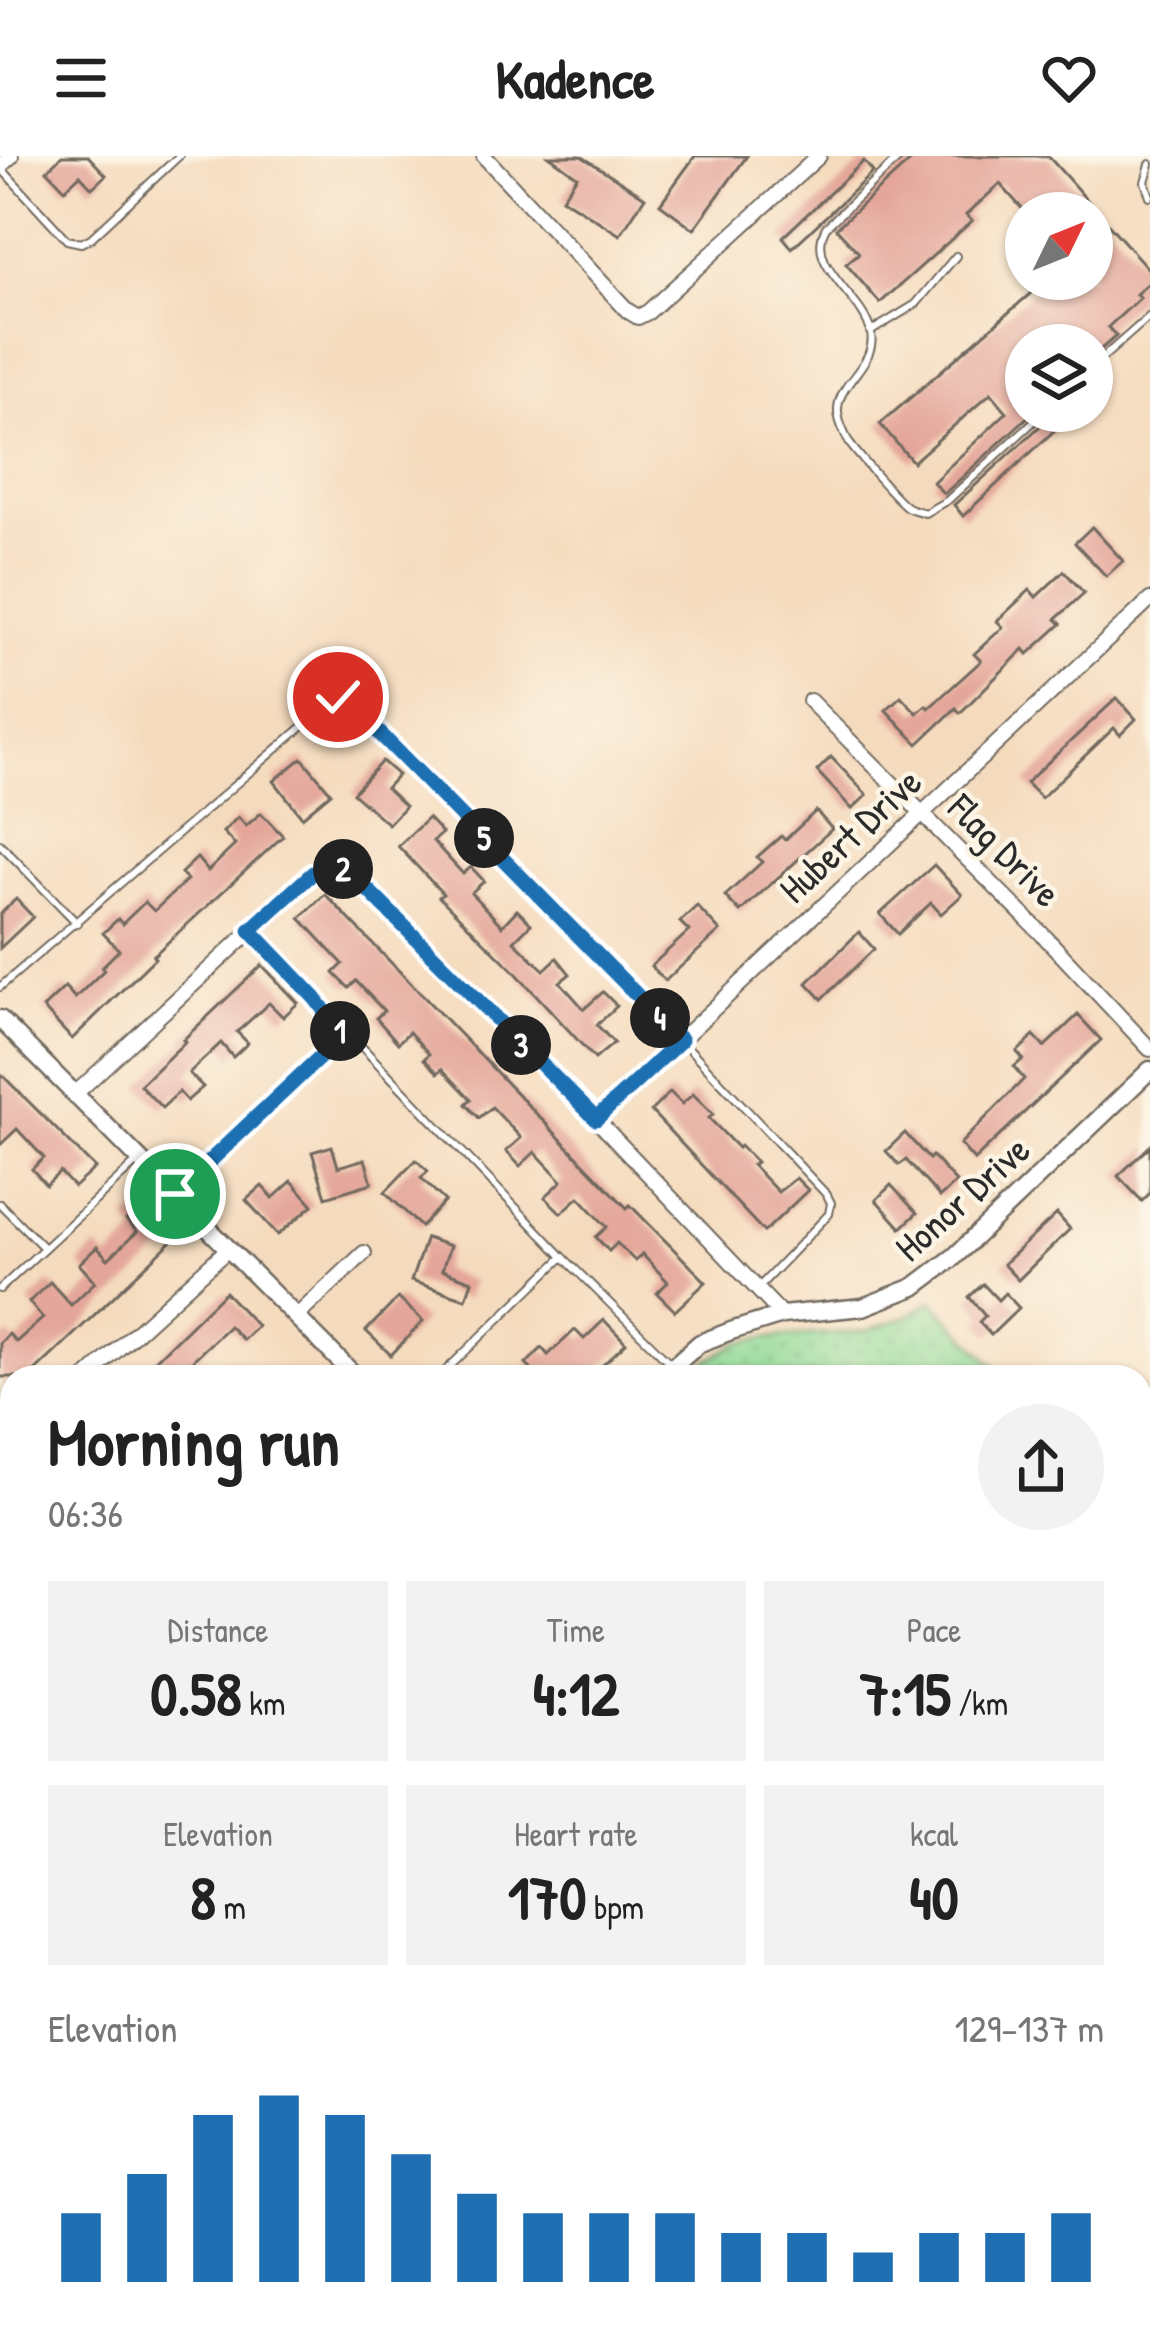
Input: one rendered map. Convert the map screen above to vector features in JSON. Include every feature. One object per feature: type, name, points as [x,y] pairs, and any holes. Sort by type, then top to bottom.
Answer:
[{"type":"street","points":[[0,166],[11,156]]},
{"type":"street","points":[[484,156],[638,317],[819,156]]},
{"type":"street","name":"Hubert Drive","points":[[596,1119],[1150,600]]},
{"type":"street","name":"Flag Drive","points":[[810,700],[1150,1049]]},
{"type":"street","points":[[74,1094],[313,873],[347,869],[596,1119],[782,1315]]},
{"type":"street","points":[[0,1019],[344,1365]]},
{"type":"street","name":"Honor Drive","points":[[675,1365],[700,1343],[782,1315],[863,1307],[914,1287],[954,1257],[1150,1070]]},
{"type":"street","points":[[100,1365],[228,1249]]},
{"type":"street","points":[[296,1317],[364,1253]]},
{"type":"lane","points":[[0,166],[67,240],[81,243],[179,156]]},
{"type":"lane","points":[[901,156],[819,239],[823,262],[848,292],[870,332],[868,357],[838,404],[839,419],[850,443],[907,506],[925,513],[947,500],[1022,432]]},
{"type":"lane","points":[[1150,164],[1145,182],[1150,196]]},
{"type":"lane","points":[[870,332],[916,304],[956,256]]},
{"type":"lane","points":[[1113,349],[1150,316]]},
{"type":"lane","points":[[0,988],[338,697],[350,703],[681,1040],[827,1195],[829,1214],[757,1289]]},
{"type":"lane","points":[[0,844],[77,923]]},
{"type":"lane","points":[[250,930],[315,998],[349,1043]]},
{"type":"lane","points":[[175,1194],[338,1040],[349,1043],[363,1048],[661,1365]]},
{"type":"lane","points":[[0,1289],[140,1160]]},
{"type":"lane","points":[[0,1204],[44,1248]]},
{"type":"lane","points":[[451,1365],[562,1257]]},
{"type":"green space","points":[[932,1301],[994,1365],[700,1365],[738,1343],[866,1331],[908,1316]]},
{"type":"building","points":[[62,156],[88,156],[106,175],[92,188],[80,175],[65,189],[47,170]]},
{"type":"building","points":[[549,156],[581,156],[645,197],[620,235],[562,198],[577,176]]},
{"type":"building","points":[[695,156],[747,156],[694,229],[660,204]]},
{"type":"building","points":[[916,156],[1048,156],[1080,192],[1007,192],[1000,184],[966,215],[972,221],[880,303],[846,264],[859,253],[836,228]]},
{"type":"building","points":[[864,161],[873,172],[792,248],[783,237]]},
{"type":"building","points":[[1113,229],[1150,271],[1150,282],[1136,294],[1140,298],[1111,324],[1005,324],[1005,410],[991,393],[913,462],[880,424],[1023,300],[1113,300]]},
{"type":"building","points":[[1005,414],[1005,432],[1011,432],[944,494],[933,482]]},
{"type":"building","points":[[1034,432],[1053,432],[963,516],[954,505]]},
{"type":"building","points":[[1092,527],[1123,561],[1106,576],[1075,543]]},
{"type":"building","points":[[1064,571],[1084,593],[1056,619],[1061,624],[1028,654],[1024,649],[960,713],[956,708],[918,744],[886,710],[901,696],[917,713],[926,705],[929,708],[981,661],[974,654],[1003,627],[997,621],[1030,590],[1036,597]]},
{"type":"building","points":[[1117,698],[1136,719],[1120,735],[1114,728],[1041,798],[1026,783]]},
{"type":"building","points":[[831,757],[867,795],[852,809],[817,771]]},
{"type":"building","points":[[302,758],[331,793],[302,817],[274,781]]},
{"type":"building","points":[[382,761],[398,775],[386,788],[405,806],[388,824],[353,793]]},
{"type":"building","points":[[816,811],[832,829],[740,912],[725,896],[762,862],[757,857],[781,836],[785,840]]},
{"type":"building","points":[[261,813],[283,836],[153,956],[72,1039],[43,1008],[65,987],[75,998],[104,970],[119,950],[103,933],[118,919],[122,924],[145,902],[154,911],[187,880],[181,873],[197,858],[208,871],[235,845],[223,832],[238,817],[246,826]]},
{"type":"building","points":[[428,818],[442,833],[433,841],[463,874],[471,867],[484,881],[471,893],[502,926],[517,910],[531,924],[514,941],[544,970],[557,958],[570,974],[560,982],[584,1009],[603,992],[617,1006],[597,1025],[614,1043],[595,1059],[439,897],[443,894],[398,846]]},
{"type":"building","points":[[934,865],[962,895],[941,914],[931,903],[898,934],[880,914]]},
{"type":"building","points":[[325,894],[627,1208],[630,1205],[706,1282],[675,1311],[657,1293],[668,1282],[642,1254],[635,1261],[617,1243],[609,1251],[596,1237],[607,1227],[579,1197],[561,1213],[545,1197],[562,1181],[535,1152],[520,1166],[506,1151],[521,1138],[492,1107],[479,1118],[466,1104],[471,1099],[442,1069],[438,1073],[424,1059],[429,1054],[409,1032],[398,1043],[376,1018],[384,1011],[356,981],[349,988],[334,973],[343,964],[300,918]]},
{"type":"building","points":[[16,899],[33,917],[0,948],[0,914]]},
{"type":"building","points":[[697,906],[720,931],[665,981],[651,966],[689,931],[680,922]]},
{"type":"building","points":[[859,932],[874,949],[822,999],[807,983]]},
{"type":"building","points":[[262,965],[298,1003],[283,1017],[269,1003],[237,1032],[248,1043],[233,1057],[221,1043],[189,1073],[203,1087],[187,1101],[179,1092],[162,1108],[140,1085]]},
{"type":"building","points":[[1078,1015],[1101,1040],[974,1160],[960,1144],[1024,1079],[1014,1067],[1023,1059],[1017,1052],[1034,1036],[1044,1047]]},
{"type":"building","points":[[0,1073],[95,1168],[74,1187],[60,1172],[46,1185],[32,1169],[44,1158],[17,1129],[0,1145]]},
{"type":"building","points":[[670,1092],[682,1104],[693,1094],[713,1114],[709,1118],[756,1162],[752,1165],[778,1192],[796,1178],[808,1190],[764,1232],[651,1111]]},
{"type":"building","points":[[905,1133],[956,1182],[940,1197],[906,1160],[899,1165],[886,1151]]},
{"type":"building","points":[[332,1146],[338,1167],[365,1159],[372,1183],[326,1197],[312,1152]]},
{"type":"building","points":[[1150,1146],[1150,1193],[1142,1201],[1118,1176]]},
{"type":"building","points":[[416,1160],[428,1171],[421,1178],[445,1201],[421,1227],[385,1192]]},
{"type":"building","points":[[292,1181],[313,1205],[278,1235],[246,1200],[262,1186],[273,1198]]},
{"type":"building","points":[[891,1185],[917,1213],[901,1228],[876,1200]]},
{"type":"building","points":[[142,1206],[173,1240],[42,1365],[0,1365],[0,1343],[9,1334],[16,1342],[43,1318],[29,1302],[50,1282],[71,1305],[95,1282],[79,1264],[97,1247],[108,1259],[137,1232],[126,1220]]},
{"type":"building","points":[[1057,1214],[1070,1229],[1018,1280],[1003,1264]]},
{"type":"building","points":[[426,1238],[450,1246],[442,1270],[472,1281],[466,1299],[411,1281]]},
{"type":"building","points":[[983,1284],[998,1300],[1005,1293],[1019,1308],[991,1335],[979,1322],[985,1316],[969,1297]]},
{"type":"building","points":[[225,1292],[257,1326],[243,1340],[229,1326],[188,1365],[150,1365]]},
{"type":"building","points":[[398,1298],[423,1321],[391,1355],[366,1331]]},
{"type":"building","points":[[604,1320],[626,1343],[603,1365],[526,1364],[542,1348],[548,1355],[575,1330],[584,1339]]},
{"type":"route","points":[[175,1194],[338,1040],[349,1043],[315,998],[250,930],[313,873],[347,869],[596,1119],[681,1040],[350,703],[338,697]]}]
